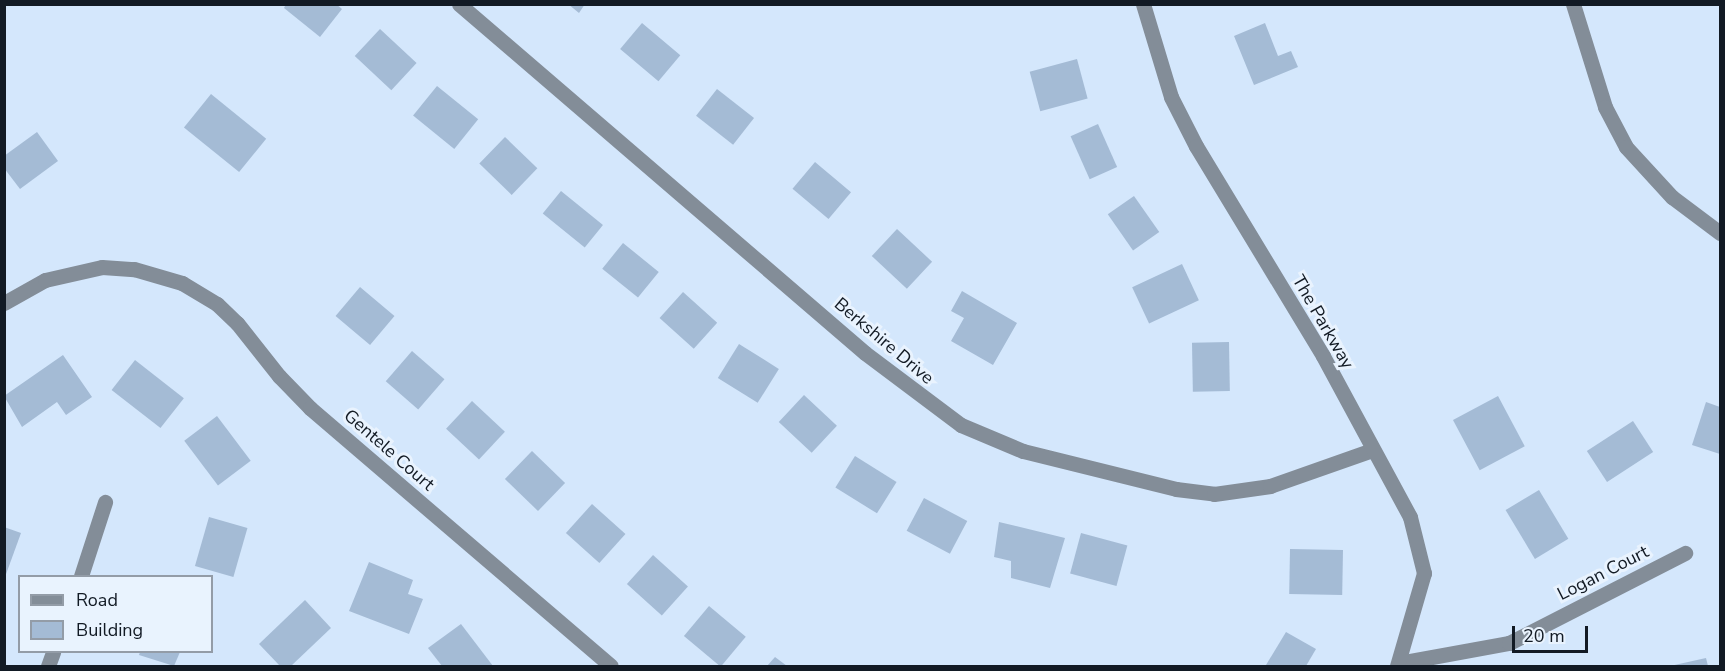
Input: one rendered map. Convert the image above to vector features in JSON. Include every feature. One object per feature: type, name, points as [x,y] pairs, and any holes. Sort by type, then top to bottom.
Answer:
[{"type":"street","name":"Berkshire Drive","points":[[459,4],[865,353],[961,425],[1023,451],[1176,489],[1214,494],[1270,486],[1372,450]]},
{"type":"street","name":"The Parkway","points":[[1143,4],[1171,96],[1196,146],[1323,356],[1410,517],[1424,573],[1398,665]]},
{"type":"street","points":[[1573,4],[1605,107],[1626,147],[1671,197],[1720,233]]},
{"type":"street","name":"Gentele Court","points":[[4,303],[45,280],[70,272],[102,267],[143,271],[182,283],[217,304],[310,408],[611,666]]},
{"type":"street","points":[[81,575],[105,502]]},
{"type":"street","name":"Logan Court","points":[[1398,665],[1509,643],[1685,553]]},
{"type":"building","points":[[286,4],[336,4],[342,9],[320,37],[284,8]]},
{"type":"building","points":[[568,4],[585,4],[579,13]]},
{"type":"building","points":[[642,23],[680,55],[658,81],[620,49]]},
{"type":"building","points":[[1265,23],[1278,56],[1291,51],[1298,67],[1254,85],[1234,36]]},
{"type":"building","points":[[380,29],[417,63],[391,90],[355,56]]},
{"type":"building","points":[[1077,59],[1088,99],[1040,111],[1030,72]]},
{"type":"building","points":[[437,86],[478,119],[454,149],[413,116]]},
{"type":"building","points":[[717,89],[754,118],[733,145],[696,116]]},
{"type":"building","points":[[211,94],[266,139],[239,172],[184,127]]},
{"type":"building","points":[[1098,124],[1117,167],[1090,179],[1071,136]]},
{"type":"building","points":[[37,132],[58,161],[20,189],[4,168],[4,156]]},
{"type":"building","points":[[505,137],[537,168],[512,195],[479,164]]},
{"type":"building","points":[[815,162],[851,192],[829,219],[793,189]]},
{"type":"building","points":[[561,191],[603,225],[585,248],[543,214]]},
{"type":"building","points":[[1134,196],[1159,232],[1133,250],[1108,214]]},
{"type":"building","points":[[897,229],[932,262],[907,289],[872,256]]},
{"type":"building","points":[[623,243],[659,272],[638,298],[602,269]]},
{"type":"building","points":[[1182,264],[1199,300],[1149,323],[1132,287]]},
{"type":"building","points":[[360,287],[394,316],[370,345],[336,316]]},
{"type":"building","points":[[962,291],[1017,323],[993,365],[951,341],[964,318],[951,311]]},
{"type":"building","points":[[683,292],[717,323],[694,349],[660,318]]},
{"type":"building","points":[[1229,342],[1230,391],[1193,392],[1192,343]]},
{"type":"building","points":[[739,344],[779,369],[758,403],[718,378]]},
{"type":"building","points":[[412,351],[444,379],[418,409],[386,381]]},
{"type":"building","points":[[63,355],[92,397],[66,415],[57,402],[22,427],[4,396]]},
{"type":"building","points":[[135,360],[184,398],[160,428],[112,390]]},
{"type":"building","points":[[804,395],[837,426],[812,453],[779,422]]},
{"type":"building","points":[[1498,396],[1525,446],[1480,470],[1453,420]]},
{"type":"building","points":[[472,401],[505,432],[479,459],[446,429]]},
{"type":"building","points":[[1706,402],[1720,407],[1720,454],[1692,445]]},
{"type":"building","points":[[217,416],[251,461],[218,485],[184,441]]},
{"type":"building","points":[[1633,421],[1653,452],[1607,482],[1587,451]]},
{"type":"building","points":[[532,451],[565,483],[538,511],[505,479]]},
{"type":"building","points":[[855,456],[897,482],[877,513],[835,487]]},
{"type":"building","points":[[1539,490],[1568,539],[1535,559],[1506,510]]},
{"type":"building","points":[[924,498],[967,521],[950,554],[907,531]]},
{"type":"building","points":[[592,504],[625,534],[599,563],[566,533]]},
{"type":"building","points":[[209,517],[247,528],[233,577],[195,566]]},
{"type":"building","points":[[999,522],[1065,538],[1050,588],[1011,578],[1011,561],[994,557]]},
{"type":"building","points":[[4,527],[21,533],[5,577],[4,577]]},
{"type":"building","points":[[1081,533],[1127,545],[1116,586],[1070,574]]},
{"type":"building","points":[[1290,549],[1343,550],[1342,595],[1289,594]]},
{"type":"building","points":[[653,555],[688,586],[662,615],[627,584]]},
{"type":"building","points":[[369,562],[413,580],[408,594],[423,599],[409,634],[349,611]]},
{"type":"building","points":[[305,600],[331,628],[291,666],[280,666],[259,644]]},
{"type":"building","points":[[709,606],[746,637],[720,666],[684,636]]},
{"type":"building","points":[[461,624],[493,666],[442,666],[428,648]]},
{"type":"building","points":[[1286,632],[1316,649],[1306,666],[1266,665]]},
{"type":"building","points":[[140,653],[180,653],[174,666],[139,655]]},
{"type":"building","points":[[775,657],[787,666],[767,666]]},
{"type":"building","points":[[1706,658],[1708,666],[1670,666]]}]
